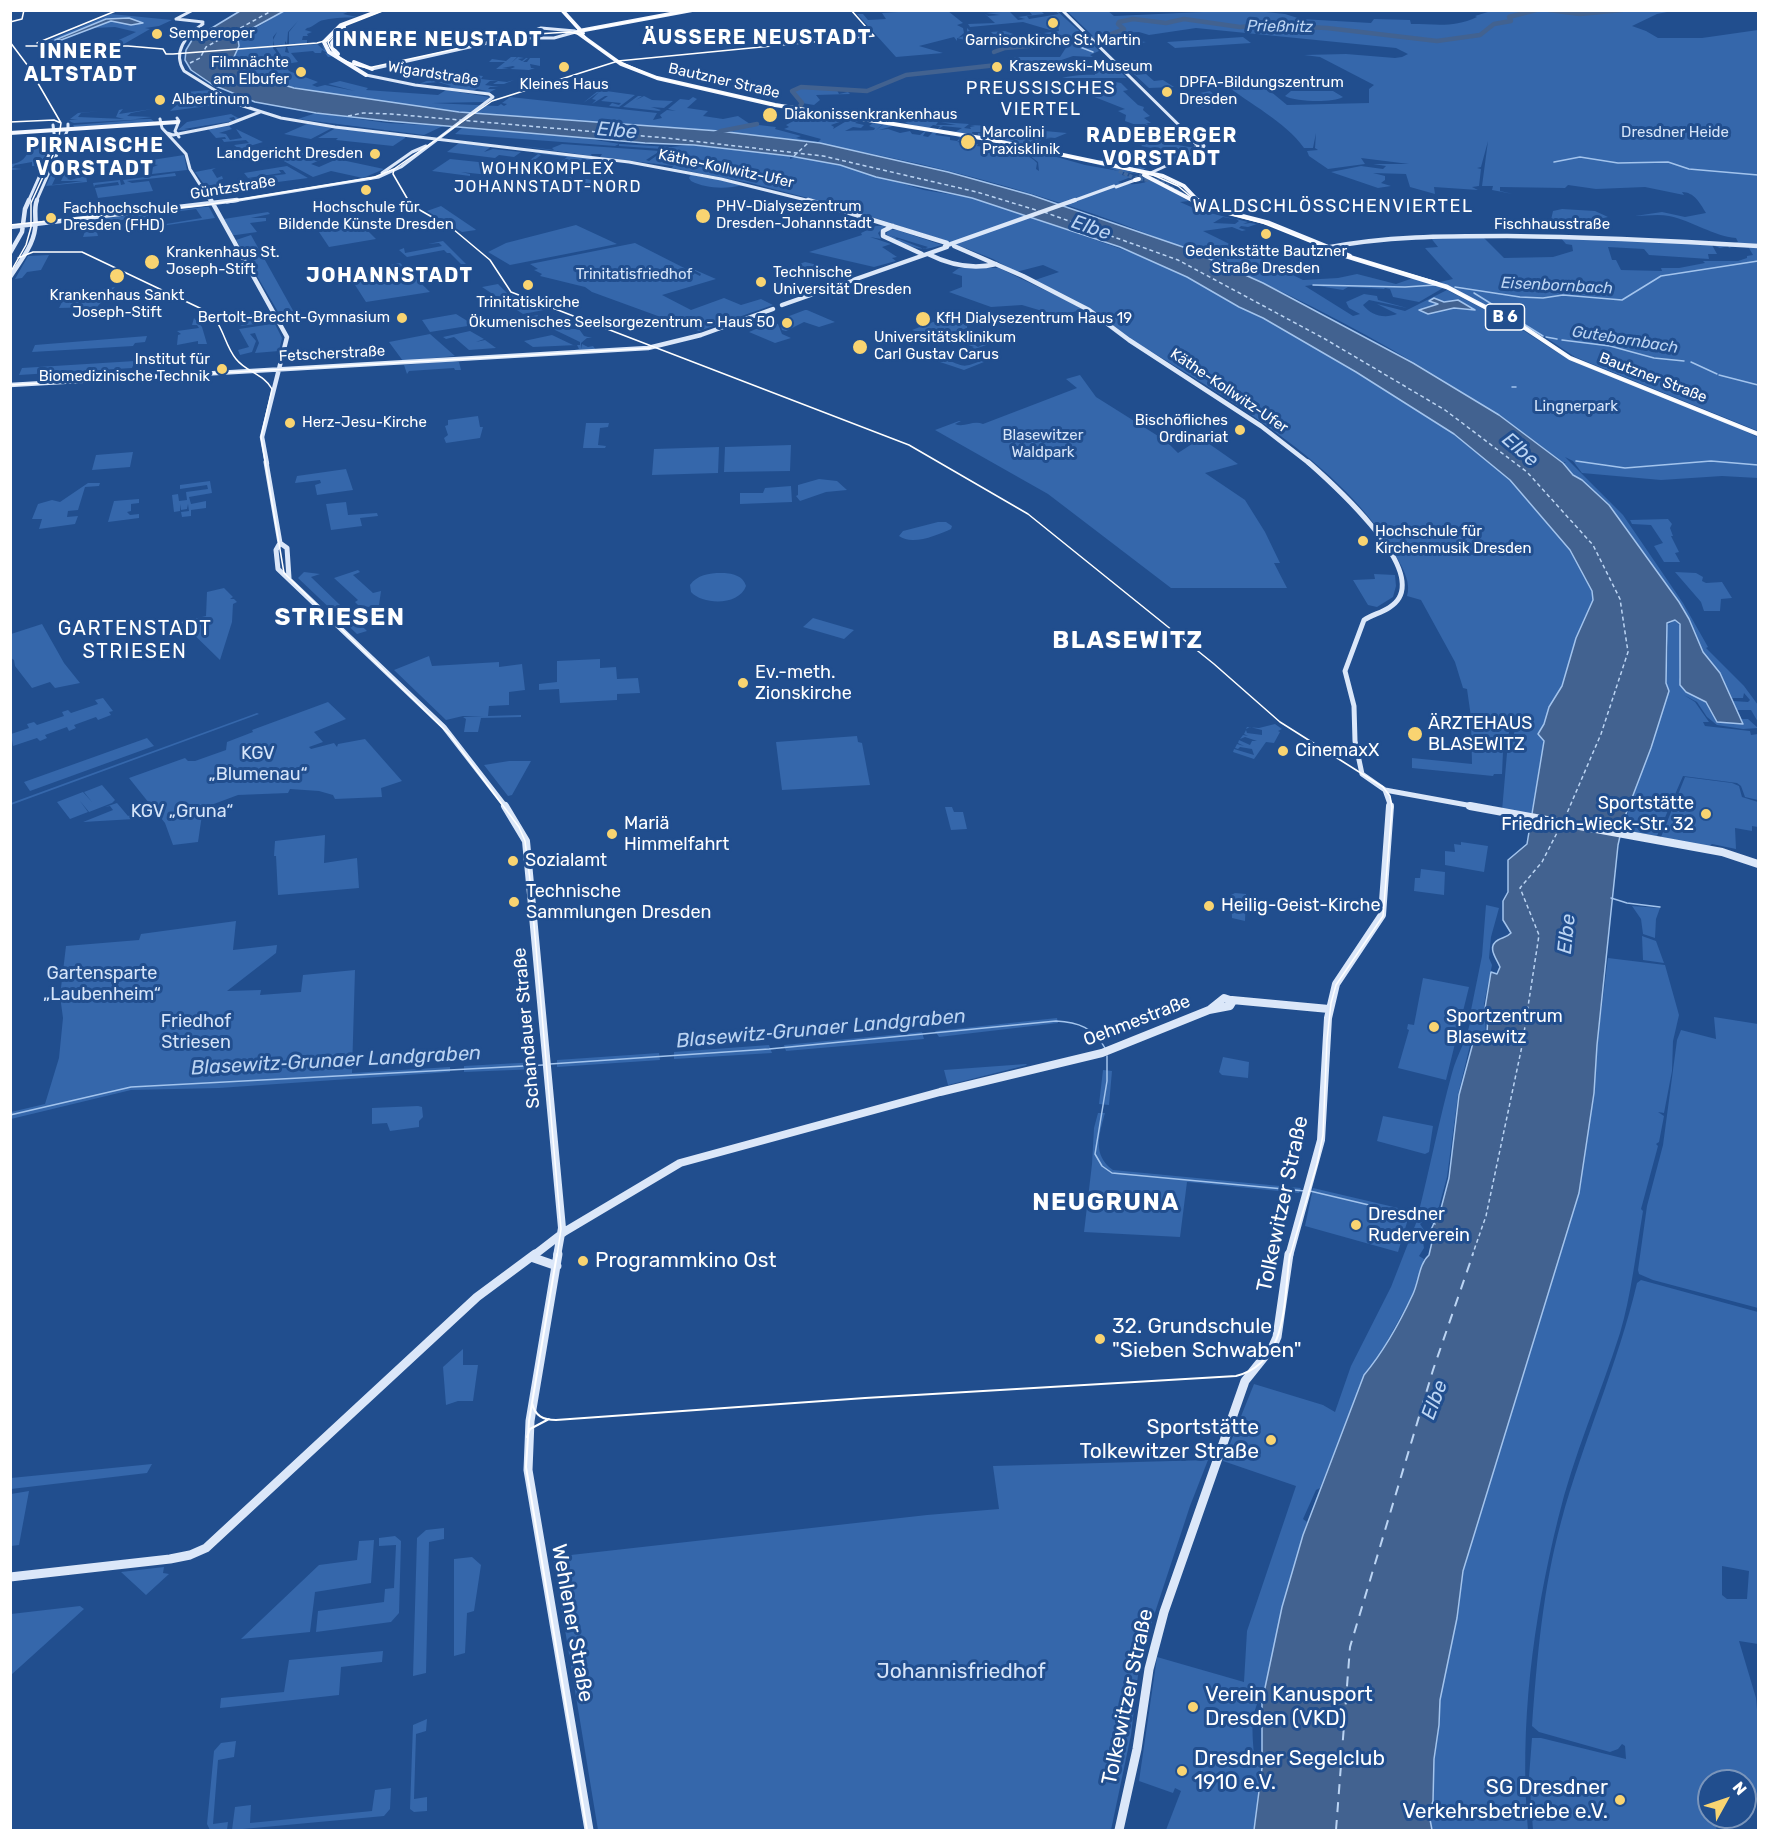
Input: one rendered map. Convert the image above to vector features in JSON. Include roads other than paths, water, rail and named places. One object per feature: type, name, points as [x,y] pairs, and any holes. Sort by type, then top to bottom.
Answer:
[{"type":"main road","name":"Käthe-Kollwitz-Ufer","points":[[193,10],[176,19],[203,24],[187,38],[179,54],[180,63],[185,72],[236,103],[261,112],[322,125],[594,157],[683,171],[784,193],[893,226],[946,245]]},
{"type":"main road","points":[[366,75],[329,52],[324,43],[332,32],[354,20],[381,10]]},
{"type":"main road","points":[[372,72],[341,56],[333,49],[332,43],[342,29],[388,10]]},
{"type":"main road","name":"B 6","points":[[562,10],[583,38]]},
{"type":"main road","points":[[558,37],[692,10]]},
{"type":"main road","points":[[1062,10],[1197,139]]},
{"type":"main road","points":[[562,29],[576,26]]},
{"type":"main road","points":[[361,71],[372,72],[513,39],[536,29],[579,31]]},
{"type":"main road","name":"Bautzner Straße","points":[[579,31],[594,44]]},
{"type":"main road","points":[[523,35],[531,38]]},
{"type":"main road","points":[[513,39],[583,38]]},
{"type":"main road","name":"Bautzner Straße","points":[[583,38],[619,61],[642,72],[789,108],[987,139],[1091,160],[1180,183],[1196,200],[1210,208],[1270,223],[1327,248]]},
{"type":"main road","name":"Wigardstraße","points":[[366,75],[372,72],[418,85],[490,99],[437,138]]},
{"type":"main road","points":[[172,134],[234,123],[261,112]]},
{"type":"main road","points":[[1168,112],[1191,136]]},
{"type":"main road","points":[[1148,174],[1192,154],[1201,147],[1201,140],[1168,112]]},
{"type":"main road","points":[[10,133],[61,127],[147,124],[178,120],[172,134]]},
{"type":"main road","points":[[68,127],[160,122],[187,155],[190,169],[205,190],[286,335],[287,341],[262,437],[280,543],[287,548],[289,578]]},
{"type":"main road","points":[[10,277],[33,239],[35,224],[33,207],[68,127]]},
{"type":"main road","points":[[10,128],[53,128]]},
{"type":"main road","points":[[10,253],[23,226],[25,207],[55,141],[53,128]]},
{"type":"main road","points":[[172,134],[177,142]]},
{"type":"main road","points":[[390,170],[397,170],[437,138]]},
{"type":"main road","points":[[390,170],[415,150],[428,145]]},
{"type":"main road","name":"Bautzner Straße","points":[[1049,152],[1084,162],[1148,174],[1208,211],[1270,227],[1350,256],[1445,284],[1525,328],[1570,358],[1758,434]]},
{"type":"main road","points":[[1084,162],[1091,160]]},
{"type":"main road","points":[[1084,162],[1119,171]]},
{"type":"main road","name":"Güntzstraße","points":[[10,225],[23,226],[211,204],[370,178],[390,170]]},
{"type":"main road","points":[[923,253],[1135,179]]},
{"type":"main road","points":[[1212,211],[1270,227]]},
{"type":"main road","points":[[893,226],[883,231],[883,236],[933,257],[960,266],[982,267],[996,264]]},
{"type":"main road","name":"Fischhausstraße","points":[[1327,248],[1399,238],[1436,236],[1587,236],[1758,246]]},
{"type":"main road","name":"Käthe-Kollwitz-Ufer","points":[[954,246],[996,264],[1096,314],[1128,339],[1218,394],[1310,462],[1362,514],[1383,540],[1401,572],[1402,590],[1397,602],[1364,620],[1345,671],[1354,706],[1355,741],[1362,775],[1385,790]]},
{"type":"main road","points":[[923,253],[933,257]]},
{"type":"main road","name":"Fetscherstraße","points":[[10,385],[654,347],[728,325],[923,253]]},
{"type":"main road","name":"Schandauer Straße","points":[[280,543],[276,550],[279,572],[289,578],[444,727],[521,829],[528,852],[562,1234],[530,1421]]},
{"type":"main road","points":[[1385,790],[1735,855],[1758,864]]},
{"type":"main road","name":"Tolkewitzer Straße","points":[[1119,1830],[1137,1749],[1149,1669],[1157,1635],[1245,1381],[1275,1341],[1290,1247],[1322,1132],[1329,1009],[1336,984],[1382,915],[1390,803],[1385,790]]},
{"type":"main road","points":[[1390,803],[1408,795]]},
{"type":"main road","name":"Oehmestraße","points":[[10,1577],[170,1559],[190,1555],[206,1548],[476,1298],[562,1234],[680,1163],[940,1092],[1106,1051],[1228,1003],[1329,1009]]},
{"type":"main road","points":[[531,1257],[557,1266]]},
{"type":"main road","name":"Wehlener Straße","points":[[530,1421],[527,1453],[529,1486],[589,1830]]},
{"type":"water","name":"Elbe","points":[[240,11],[284,11],[242,34],[238,39],[239,46],[233,59],[242,70],[248,73],[294,88],[459,112],[719,131],[820,143],[948,172],[1031,195],[1183,247],[1263,283],[1413,363],[1499,415],[1563,463],[1573,475],[1582,480],[1609,505],[1679,602],[1703,652],[1720,673],[1743,724],[1717,722],[1706,702],[1686,692],[1680,685],[1680,624],[1675,620],[1667,623],[1666,683],[1669,691],[1651,748],[1624,819],[1618,845],[1594,1093],[1579,1193],[1463,1571],[1457,1618],[1440,1700],[1434,1759],[1433,1801],[1429,1814],[1432,1830],[1254,1830],[1262,1768],[1262,1702],[1282,1607],[1303,1535],[1364,1375],[1397,1326],[1413,1294],[1423,1263],[1429,1255],[1432,1242],[1429,1234],[1435,1221],[1438,1220],[1449,1178],[1459,1095],[1474,1039],[1487,1033],[1488,1015],[1484,1014],[1491,972],[1497,974],[1500,967],[1493,953],[1493,946],[1498,940],[1511,933],[1503,920],[1503,901],[1508,892],[1508,860],[1527,844],[1544,741],[1538,734],[1549,707],[1562,686],[1576,638],[1593,600],[1592,591],[1570,550],[1510,480],[1454,434],[1356,372],[1263,318],[1187,277],[1120,247],[972,198],[876,177],[840,165],[790,156],[694,145],[645,143],[388,121],[316,113],[255,102],[213,85],[191,70],[185,60],[186,50],[192,40]]},
{"type":"water","points":[[129,18],[143,23],[131,25],[111,21],[61,40],[55,40],[106,19]]},
{"type":"water","points":[[1434,298],[1444,302],[1458,300],[1475,310],[1454,308],[1428,314],[1419,310],[1438,304],[1429,301]]},
{"type":"waterway","name":"Prießnitz","points":[[994,52],[1005,48],[1096,40],[1124,29],[1118,24],[1119,22],[1133,19],[1166,23],[1184,19],[1240,27],[1253,26],[1267,30],[1295,31],[1305,27],[1327,28],[1437,41],[1480,35],[1494,24],[1511,21],[1509,17],[1536,10]]},
{"type":"waterway","name":"Prießnitz","points":[[1549,10],[1580,14],[1622,10]]},
{"type":"waterway","points":[[243,34],[248,37]]},
{"type":"waterway","points":[[786,34],[790,37]]},
{"type":"waterway","points":[[1067,42],[1093,52]]},
{"type":"waterway","points":[[236,63],[254,65]]},
{"type":"waterway","name":"Prießnitz","points":[[799,108],[802,103],[792,91],[801,87],[867,91],[906,75],[997,65]]},
{"type":"waterway","name":"Prießnitz","points":[[710,136],[721,131],[757,124]]},
{"type":"waterway","points":[[1554,162],[1580,157],[1618,163],[1668,162],[1689,169],[1758,175]]},
{"type":"waterway","name":"Eisenbornbach","points":[[1455,287],[1520,297],[1543,298],[1563,295],[1622,300],[1661,276],[1758,261]]},
{"type":"waterway","name":"Eisenbornbach","points":[[1313,285],[1405,287],[1435,285]]},
{"type":"waterway","name":"Gutebornbach","points":[[1474,293],[1543,336]]},
{"type":"waterway","name":"Gutebornbach","points":[[1546,337],[1557,339]]},
{"type":"waterway","name":"Gutebornbach","points":[[1562,340],[1610,346],[1654,358],[1684,361]]},
{"type":"waterway","name":"Gutebornbach","points":[[1691,362],[1717,374]]},
{"type":"waterway","name":"Gutebornbach","points":[[1719,375],[1758,385]]},
{"type":"waterway","points":[[1576,461],[1625,468],[1711,461],[1758,465]]},
{"type":"waterway","points":[[1611,898],[1627,903],[1660,907]]},
{"type":"waterway","name":"Blasewitz‐Grunaer Landgraben","points":[[550,1064],[769,1049],[1056,1021],[1085,1027],[1096,1035],[1105,1048]]},
{"type":"waterway","name":"Blasewitz‐Grunaer Landgraben","points":[[1107,1056],[1107,1081],[1095,1154],[1102,1166],[1112,1173],[1305,1191]]},
{"type":"waterway","name":"Blasewitz‐Grunaer Landgraben","points":[[10,1115],[131,1087],[543,1065]]},
{"type":"waterway","name":"Blasewitz‐Grunaer Landgraben","points":[[1310,1191],[1428,1219],[1435,1224]]},
{"type":"tunnel","points":[[1176,160],[1195,148],[1196,144],[1190,136]]},
{"type":"tunnel","points":[[1119,171],[1132,177]]},
{"type":"tunnel","points":[[1135,178],[1149,172]]},
{"type":"tunnel","points":[[1139,179],[1160,181],[1195,202]]},
{"type":"tunnel","points":[[1192,200],[1212,211]]},
{"type":"tram line","points":[[10,22],[22,19],[24,10]]},
{"type":"tram line","points":[[37,43],[118,10]]},
{"type":"tram line","points":[[385,10],[344,26],[328,42],[330,48],[350,63],[368,68],[520,35],[569,32],[583,35]]},
{"type":"tram line","points":[[561,10],[580,31]]},
{"type":"tram line","points":[[580,31],[693,10]]},
{"type":"tram line","points":[[618,61],[874,36],[851,10]]},
{"type":"tram line","points":[[574,32],[580,31]]},
{"type":"tram line","points":[[580,31],[589,41],[618,61]]},
{"type":"tram line","points":[[26,46],[128,46],[163,49],[166,54],[173,54],[317,43],[328,40]]},
{"type":"tram line","points":[[10,42],[28,66],[61,123]]},
{"type":"tram line","points":[[394,169],[492,101],[618,61]]},
{"type":"tram line","points":[[618,61],[657,78],[786,107],[987,139],[1153,175],[1178,186],[1197,202],[1210,209],[1263,223],[1340,254],[1436,282],[1525,328],[1569,358],[1758,434]]},
{"type":"tram line","points":[[10,122],[54,120],[61,123]]},
{"type":"tram line","points":[[31,223],[31,203],[58,144],[61,123]]},
{"type":"tram line","points":[[374,177],[394,169]]},
{"type":"tram line","points":[[394,169],[393,174],[411,205],[453,229],[490,260],[511,292],[909,445],[1028,514],[1214,664],[1280,722],[1383,787],[1390,796],[1392,807],[1383,916],[1336,985],[1331,1003],[1323,1135],[1317,1164],[1290,1256]]},
{"type":"tram line","points":[[31,223],[206,205],[374,177]]},
{"type":"tram line","points":[[370,179],[374,177]]},
{"type":"tram line","points":[[10,225],[31,223]]},
{"type":"tram line","points":[[19,258],[26,245],[31,223]]},
{"type":"tram line","points":[[19,258],[33,252],[82,252],[206,311],[220,327],[236,359],[251,371]]},
{"type":"tram line","points":[[10,273],[19,258]]},
{"type":"tram line","points":[[251,371],[651,348]]},
{"type":"tram line","points":[[10,385],[251,371]]},
{"type":"tram line","points":[[251,371],[269,384],[272,389],[261,437],[284,573],[450,735],[519,827],[525,841],[561,1229],[557,1256]]},
{"type":"tram line","points":[[532,1403],[557,1254]]},
{"type":"tram line","points":[[549,1419],[1236,1376],[1254,1369],[1275,1343],[1281,1326],[1290,1254]]},
{"type":"tram line","points":[[528,1434],[532,1403]]},
{"type":"tram line","points":[[532,1403],[540,1416],[549,1419]]},
{"type":"tram line","points":[[528,1434],[530,1429],[549,1419]]},
{"type":"tram line","points":[[528,1434],[526,1467],[587,1830]]},
{"type":"railway","points":[[107,76],[121,71]]},
{"type":"place","name":"Garnisonkirche St. Martin","points":[[1053,23]]},
{"type":"place","name":"Semperoper","points":[[157,34]]},
{"type":"place","name":"Kleines Haus","points":[[564,67]]},
{"type":"place","name":"Kraszewski-Museum","points":[[997,67]]},
{"type":"place","name":"Filmnächte am Elbufer","points":[[301,72]]},
{"type":"place","name":"DPFA-Bildungszentrum Dresden","points":[[1167,92]]},
{"type":"place","name":"Albertinum","points":[[160,100]]},
{"type":"place","name":"Diakonissenkrankenhaus","points":[[770,115]]},
{"type":"place","name":"Marcolini Praxisklinik","points":[[968,142]]},
{"type":"place","name":"Landgericht Dresden","points":[[375,154]]},
{"type":"place","name":"Hochschule für Bildende Künste Dresden","points":[[366,190]]},
{"type":"place","name":"PHV-Dialysezentrum Dresden-Johannstadt","points":[[703,216]]},
{"type":"place","name":"Fachhochschule Dresden (FHD)","points":[[51,218]]},
{"type":"place","name":"Gedenkstätte Bautzner Straße Dresden","points":[[1266,234]]},
{"type":"place","name":"Krankenhaus St. Joseph-Stift","points":[[152,262]]},
{"type":"place","name":"Krankenhaus Sankt Joseph-Stift","points":[[117,276]]},
{"type":"place","name":"Technische Universität Dresden","points":[[761,282]]},
{"type":"place","name":"Trinitatiskirche","points":[[528,285]]},
{"type":"place","name":"Bertolt-Brecht-Gymnasium","points":[[402,318]]},
{"type":"place","name":"KfH Dialysezentrum Haus 19","points":[[923,319]]},
{"type":"place","name":"Ökumenisches Seelsorgezentrum - Haus 50","points":[[787,323]]},
{"type":"place","name":"Universitätsklinikum Carl Gustav Carus","points":[[860,347]]},
{"type":"place","name":"Institut für Biomedizinische Technik","points":[[222,369]]},
{"type":"place","name":"Herz-Jesu-Kirche","points":[[290,423]]},
{"type":"place","name":"Bischöfliches Ordinariat","points":[[1240,430]]},
{"type":"place","name":"Hochschule für Kirchenmusik Dresden","points":[[1363,541]]},
{"type":"place","name":"Ev.-meth. Zionskirche","points":[[743,683]]},
{"type":"place","name":"ÄRZTEHAUS BLASEWITZ","points":[[1415,734]]},
{"type":"place","name":"CinemaxX","points":[[1283,751]]},
{"type":"place","name":"Sportstätte Friedrich-Wieck-Str. 32","points":[[1706,814]]},
{"type":"place","name":"Mariä Himmelfahrt","points":[[612,834]]},
{"type":"place","name":"Sozialamt","points":[[513,861]]},
{"type":"place","name":"Technische Sammlungen Dresden","points":[[514,902]]},
{"type":"place","name":"Heilig-Geist-Kirche","points":[[1209,906]]},
{"type":"place","name":"Sportzentrum Blasewitz","points":[[1434,1027]]},
{"type":"place","name":"Dresdner Ruderverein","points":[[1356,1225]]},
{"type":"place","name":"Programmkino Ost","points":[[583,1261]]},
{"type":"place","name":"32. Grundschule \"Sieben Schwaben\"","points":[[1100,1339]]},
{"type":"place","name":"Sportstätte Tolkewitzer Straße","points":[[1271,1440]]},
{"type":"place","name":"Verein Kanusport Dresden (VKD)","points":[[1193,1707]]},
{"type":"place","name":"Dresdner Segelclub 1910 e.V.","points":[[1182,1771]]},
{"type":"place","name":"SG Dresdner Verkehrsbetriebe e.V.","points":[[1620,1800]]},
{"type":"district","name":"ÄUSSERE NEUSTADT","points":[[757,38]]},
{"type":"district","name":"INNERE NEUSTADT","points":[[439,40]]},
{"type":"district","name":"INNERE ALTSTADT","points":[[81,64]]},
{"type":"district","name":"PREUSSISCHES VIERTEL","points":[[1041,100]]},
{"type":"district","name":"RADEBERGER VORSTADT","points":[[1162,148]]},
{"type":"district","name":"PIRNAISCHE VORSTADT","points":[[95,158]]},
{"type":"district","name":"WOHNKOMPLEX JOHANNSTADT-NORD","points":[[548,178]]},
{"type":"district","name":"WALDSCHLÖSSCHENVIERTEL","points":[[1333,207]]},
{"type":"district","name":"JOHANNSTADT","points":[[390,276]]},
{"type":"district","name":"STRIESEN","points":[[340,618]]},
{"type":"district","name":"GARTENSTADT STRIESEN","points":[[135,640]]},
{"type":"district","name":"BLASEWITZ","points":[[1128,641]]},
{"type":"district","name":"NEUGRUNA","points":[[1106,1203]]},
{"type":"park label","name":"Dresdner Heide","points":[[1675,133]]},
{"type":"park label","name":"Trinitatisfriedhof","points":[[634,275]]},
{"type":"park label","name":"Lingnerpark","points":[[1576,407]]},
{"type":"park label","name":"Blasewitzer Waldpark","points":[[1043,444]]},
{"type":"park label","name":"KGV „Blumenau“","points":[[258,764]]},
{"type":"park label","name":"KGV „Gruna“","points":[[182,812]]},
{"type":"park label","name":"Gartensparte „Laubenheim“","points":[[102,984]]},
{"type":"park label","name":"Friedhof Striesen","points":[[196,1032]]},
{"type":"park label","name":"Johannisfriedhof","points":[[961,1672]]}]
